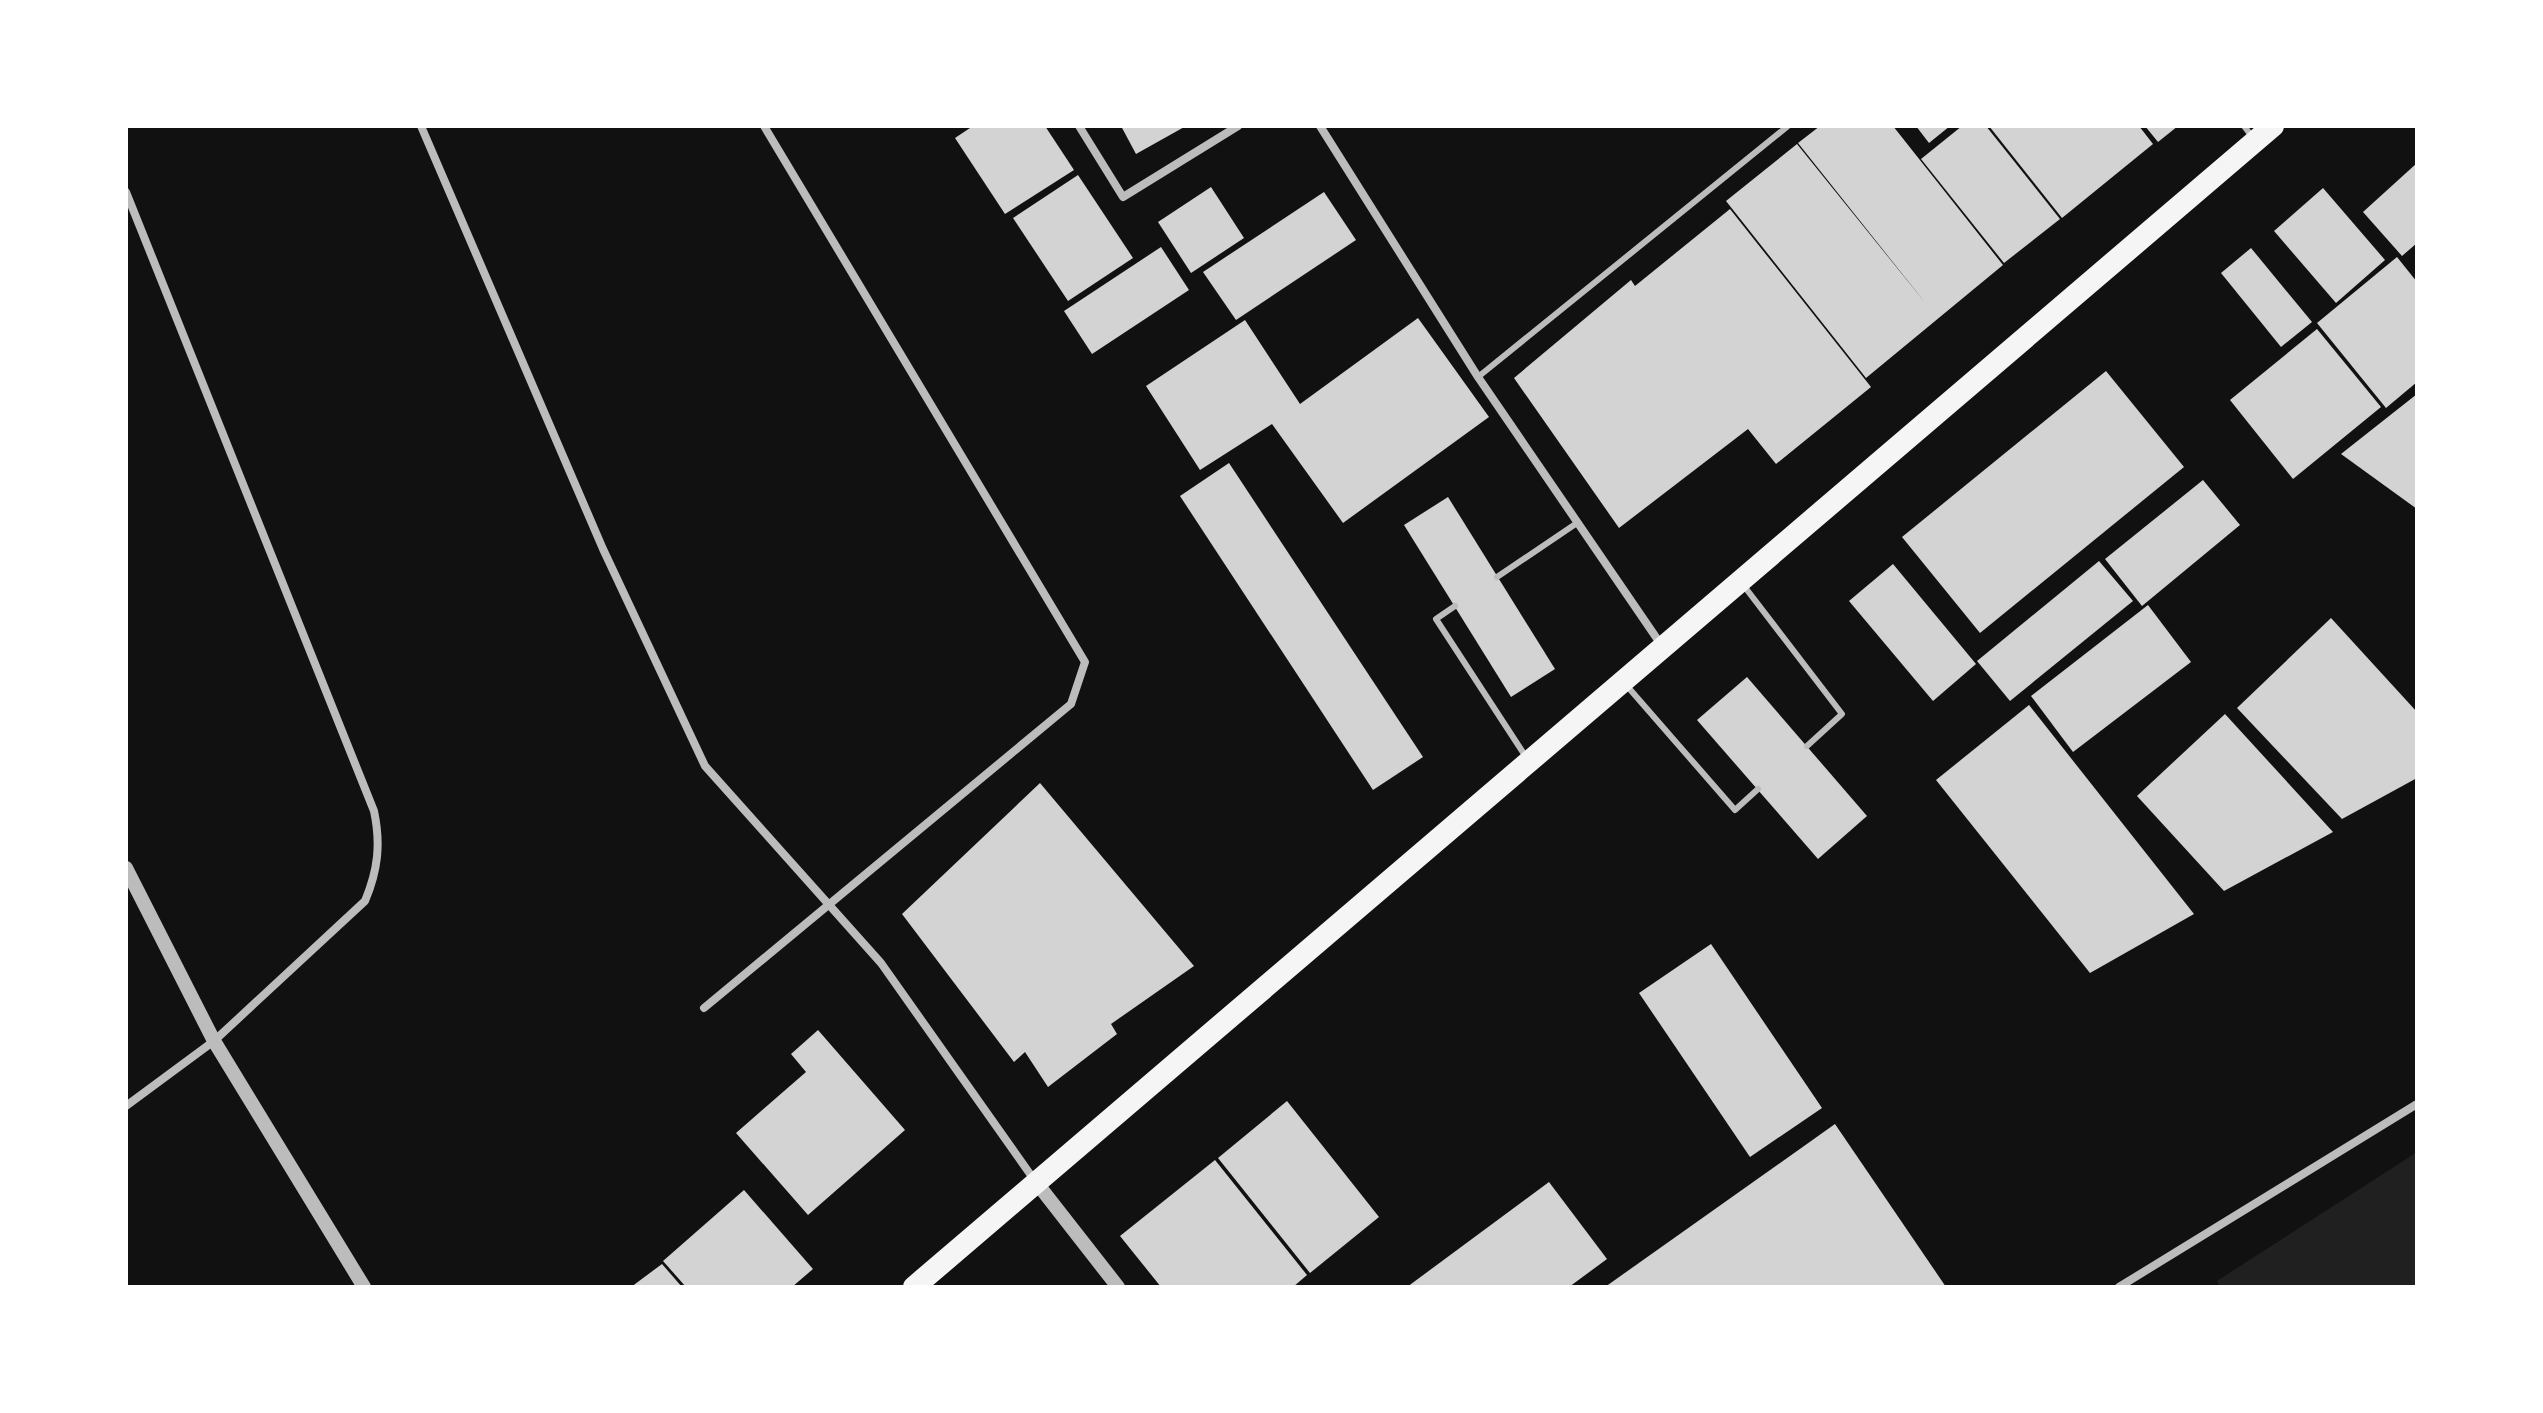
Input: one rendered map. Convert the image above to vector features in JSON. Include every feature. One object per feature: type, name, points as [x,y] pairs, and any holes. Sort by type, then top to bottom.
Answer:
[{"type":"highway","points":[[914,1287],[1740,581],[2250,134],[2273,126]]},
{"type":"street","points":[[421,126],[603,549],[705,766],[881,963],[1036,1182],[1118,1287]]},
{"type":"street","points":[[704,1008],[1071,704],[1085,662],[764,126]]},
{"type":"street","points":[[1079,126],[1123,197],[1238,126]]},
{"type":"street","points":[[1320,126],[1478,377],[1662,646]]},
{"type":"street","points":[[126,192],[374,811],[379,834],[374,880],[365,901],[214,1041],[126,1106]]},
{"type":"street","points":[[126,868],[214,1041],[364,1287]]},
{"type":"street","points":[[2119,1287],[2417,1104]]},
{"type":"lane","points":[[1478,377],[1788,126]]},
{"type":"lane","points":[[1497,577],[1577,523]]},
{"type":"lane","points":[[1740,581],[1842,714],[1807,746]]},
{"type":"lane","points":[[1455,606],[1436,619],[1529,761]]},
{"type":"lane","points":[[1622,681],[1735,810],[1758,789]]},
{"type":"shaded area","points":[[2417,1152],[2417,1287],[2220,1287],[2217,1281]]},
{"type":"building","points":[[973,126],[1045,126],[1074,170],[1005,214],[955,138]]},
{"type":"building","points":[[1121,126],[1186,126],[1136,154]]},
{"type":"building","points":[[1820,126],[1893,126],[2003,265],[1866,378],[1726,201],[1797,144],[1927,305],[1798,143]]},
{"type":"building","points":[[1916,126],[1950,126],[1929,143]]},
{"type":"building","points":[[1962,126],[1986,126],[2060,219],[2004,263],[1921,159]]},
{"type":"building","points":[[1989,126],[2139,126],[2153,144],[2062,218]]},
{"type":"building","points":[[2145,126],[2178,126],[2158,142]]},
{"type":"building","points":[[2417,163],[2417,243],[2402,256],[2363,212]]},
{"type":"building","points":[[1078,175],[1133,258],[1068,301],[1013,218]]},
{"type":"building","points":[[1211,187],[1244,238],[1191,273],[1158,222]]},
{"type":"building","points":[[2323,188],[2385,260],[2336,303],[2274,231]]},
{"type":"building","points":[[1324,192],[1356,240],[1236,320],[1203,272]]},
{"type":"building","points":[[1730,209],[1871,387],[1776,464],[1748,429],[1619,528],[1514,378],[1631,280],[1635,286]]},
{"type":"building","points":[[1161,247],[1189,290],[1092,354],[1064,311]]},
{"type":"building","points":[[2251,248],[2312,322],[2281,347],[2221,273]]},
{"type":"building","points":[[2397,257],[2417,282],[2417,382],[2386,408],[2317,323]]},
{"type":"building","points":[[1418,318],[1489,417],[1343,523],[1272,424],[1200,470],[1146,386],[1245,320],[1300,404]]},
{"type":"building","points":[[2317,329],[2381,407],[2293,479],[2230,400]]},
{"type":"building","points":[[2106,371],[2184,467],[1980,633],[1902,537]]},
{"type":"building","points":[[2417,394],[2417,509],[2341,454]]},
{"type":"building","points":[[1229,463],[1423,757],[1373,790],[1180,496]]},
{"type":"building","points":[[2203,480],[2240,525],[2142,606],[2105,559]]},
{"type":"building","points":[[1448,497],[1555,669],[1511,697],[1404,525]]},
{"type":"building","points":[[2099,561],[2133,601],[2010,701],[1977,661]]},
{"type":"building","points":[[1893,564],[1976,664],[1933,701],[1849,601]]},
{"type":"building","points":[[2148,605],[2191,662],[2073,752],[2031,696]]},
{"type":"building","points":[[2331,618],[2417,712],[2417,778],[2342,819],[2237,708]]},
{"type":"building","points":[[1747,677],[1867,816],[1818,859],[1697,720]]},
{"type":"building","points":[[2029,705],[2194,914],[2090,973],[1936,780]]},
{"type":"building","points":[[2225,714],[2333,832],[2224,891],[2137,796]]},
{"type":"building","points":[[1040,783],[1194,966],[1111,1024],[1117,1034],[1048,1087],[1025,1052],[1014,1062],[902,914]]},
{"type":"building","points":[[1711,944],[1822,1108],[1750,1157],[1639,993]]},
{"type":"building","points":[[818,1030],[905,1130],[808,1215],[736,1133],[806,1072],[791,1054]]},
{"type":"building","points":[[1287,1101],[1379,1217],[1310,1273],[1218,1158]]},
{"type":"building","points":[[1835,1124],[1946,1287],[1605,1287]]},
{"type":"building","points":[[1215,1160],[1307,1275],[1293,1287],[1161,1287],[1120,1236]]},
{"type":"building","points":[[1549,1182],[1607,1259],[1569,1287],[1407,1287]]},
{"type":"building","points":[[744,1190],[813,1269],[792,1287],[686,1287],[663,1261]]},
{"type":"building","points":[[662,1264],[682,1287],[631,1287]]}]
